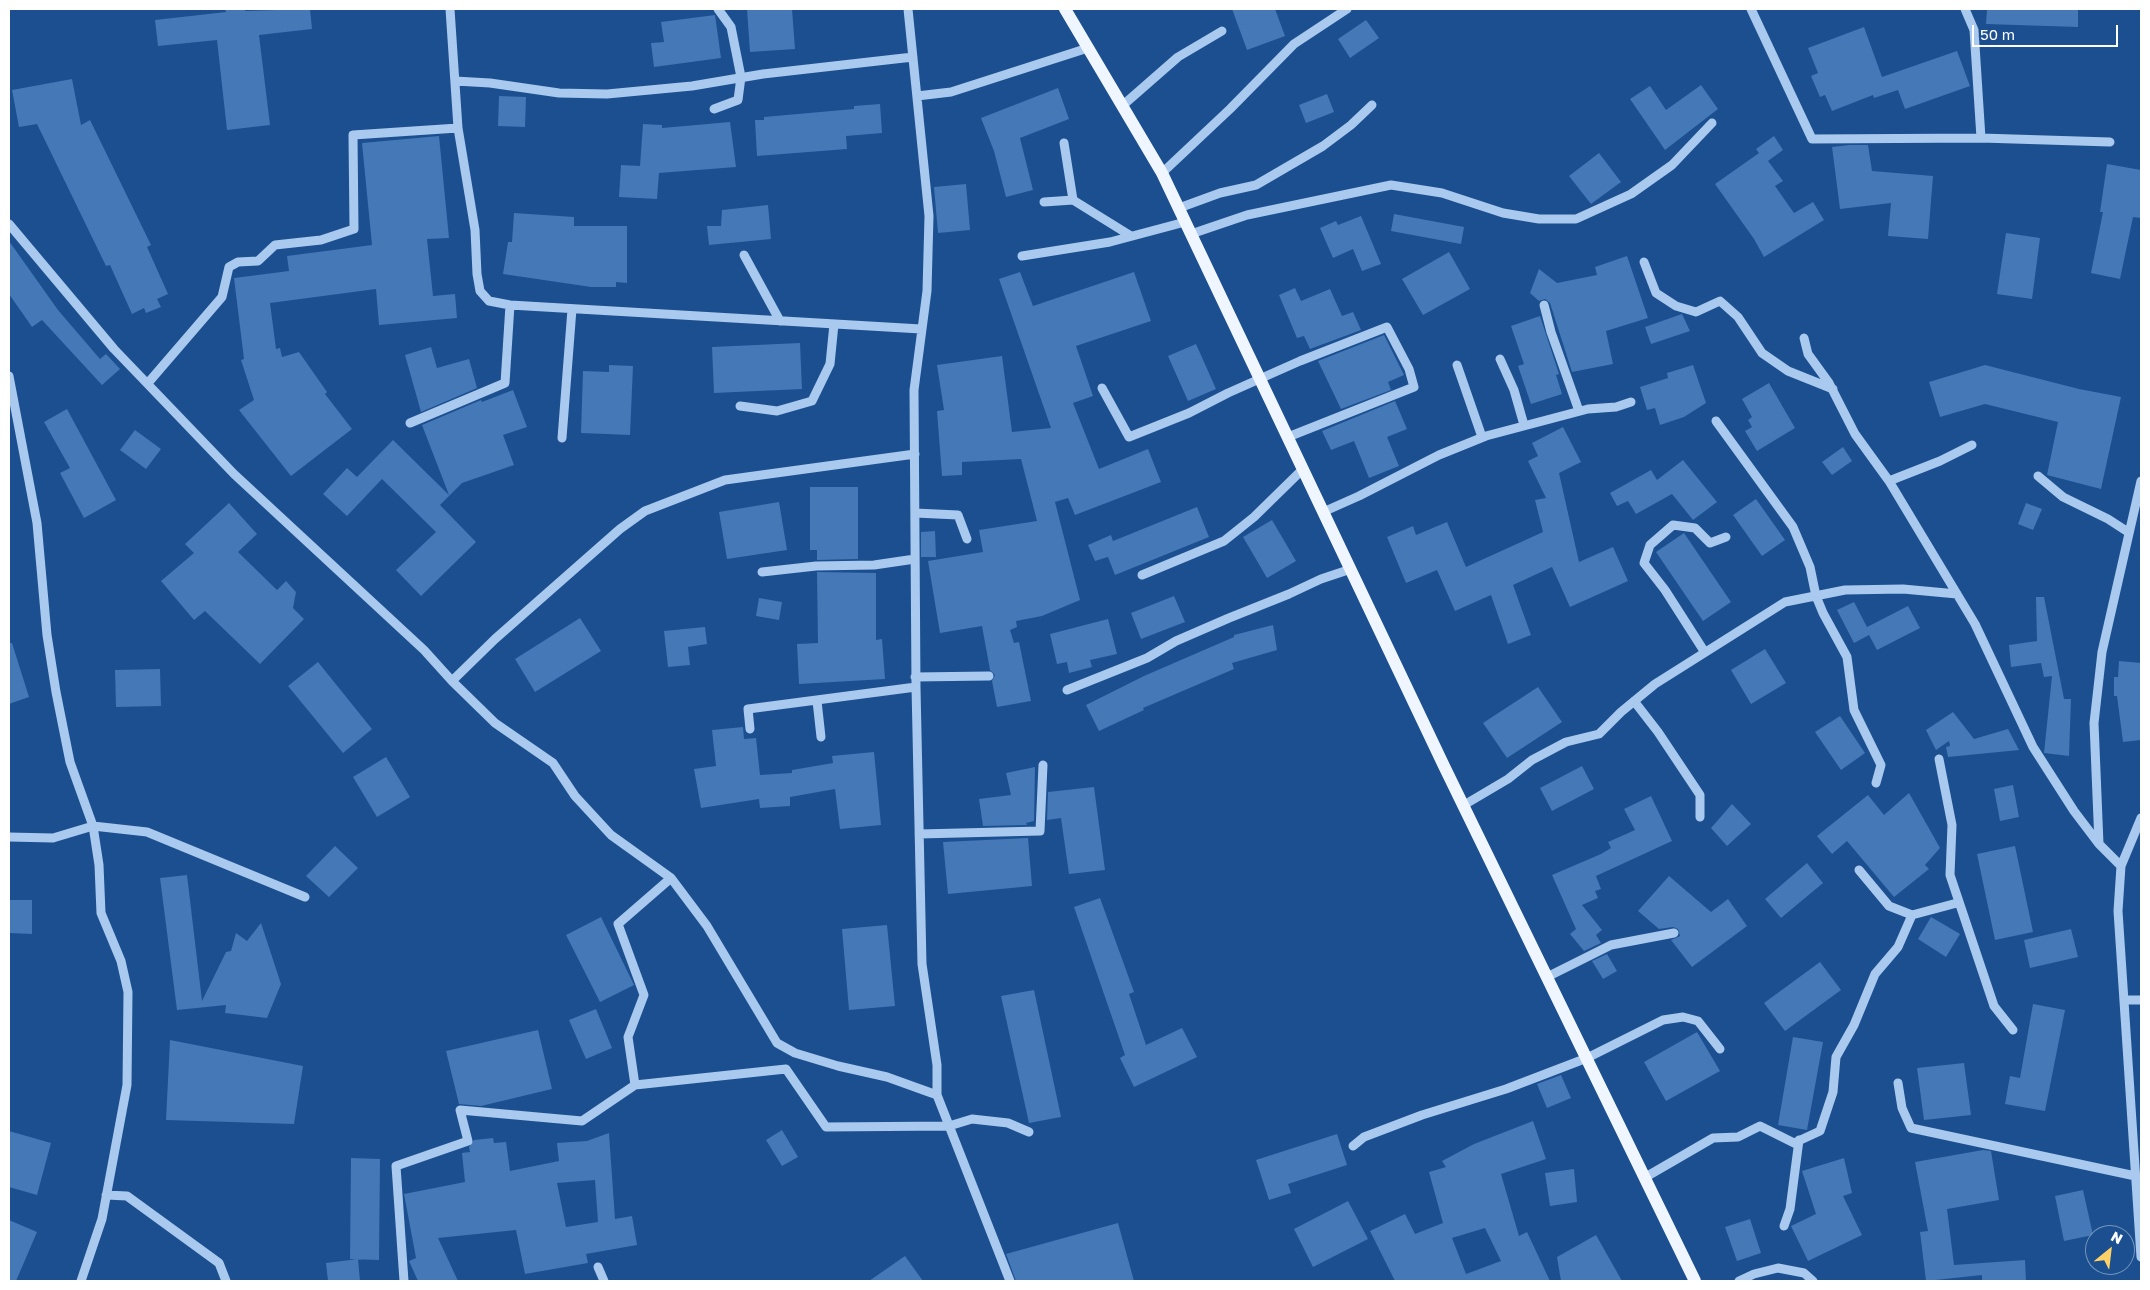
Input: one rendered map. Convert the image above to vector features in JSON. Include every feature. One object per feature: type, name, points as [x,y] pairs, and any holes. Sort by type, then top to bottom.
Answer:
[{"type":"main road","points":[[1067,9],[1162,173],[1464,805],[1695,1281]]},
{"type":"street","points":[[450,9],[458,128],[475,230],[480,292],[489,301],[510,306],[921,329]]},
{"type":"street","points":[[714,109],[738,100],[741,77],[731,27],[718,9]]},
{"type":"street","points":[[908,9],[929,216],[927,291],[914,390],[916,687],[922,964],[937,1065],[937,1095],[1010,1281]]},
{"type":"street","points":[[1162,173],[1230,109],[1294,44],[1347,9]]},
{"type":"street","points":[[1751,9],[1812,139],[1981,138],[2110,142]]},
{"type":"street","points":[[1965,9],[1974,30],[1981,138]]},
{"type":"street","points":[[1122,106],[1178,58],[1222,31]]},
{"type":"street","points":[[917,96],[951,92],[1088,48]]},
{"type":"street","points":[[455,81],[490,83],[559,93],[607,94],[692,86],[741,77],[913,56]]},
{"type":"street","points":[[1179,208],[1220,194],[1256,185],[1323,146],[1351,125],[1372,105]]},
{"type":"street","points":[[1191,234],[1247,215],[1391,185],[1442,193],[1503,213],[1539,219],[1576,219],[1631,194],[1672,165],[1712,123]]},
{"type":"street","points":[[148,383],[222,297],[230,267],[238,262],[258,261],[275,245],[321,240],[354,230],[353,135],[458,128]]},
{"type":"street","points":[[1064,143],[1073,200]]},
{"type":"street","points":[[1044,202],[1073,200],[1131,236]]},
{"type":"street","points":[[1022,256],[1110,242],[1185,222]]},
{"type":"street","points":[[9,224],[114,349],[234,474],[424,650],[452,681],[495,723],[553,763],[575,796],[612,835],[671,878],[707,926],[777,1043],[795,1053],[838,1066],[887,1077],[937,1095]]},
{"type":"street","points":[[744,255],[780,320]]},
{"type":"street","points":[[1644,262],[1656,294],[1676,306],[1696,312],[1720,301],[1738,318],[1762,353],[1788,371],[1832,389]]},
{"type":"street","points":[[1544,305],[1551,332],[1579,411]]},
{"type":"street","points":[[410,423],[505,383],[510,306]]},
{"type":"street","points":[[562,438],[572,309]]},
{"type":"street","points":[[740,406],[777,411],[812,401],[830,364],[834,324]]},
{"type":"street","points":[[1102,388],[1128,436],[1189,413],[1260,378],[1387,327],[1409,369],[1414,387],[1288,437]]},
{"type":"street","points":[[1804,338],[1808,354],[1832,389],[1855,434],[1889,481],[1975,624],[2033,747],[2065,798],[2099,844],[2121,866]]},
{"type":"street","points":[[1500,360],[1514,390],[1524,425]]},
{"type":"street","points":[[1456,365],[1482,437]]},
{"type":"street","points":[[9,376],[38,523],[47,635],[56,692],[70,762],[93,826],[99,865],[101,913],[121,961],[128,992],[127,1085],[102,1219],[81,1281]]},
{"type":"street","points":[[1324,512],[1482,437],[1579,411],[1616,407],[1631,402]]},
{"type":"street","points":[[1716,421],[1793,527],[1810,567],[1816,596],[1823,613],[1847,657],[1854,710],[1881,765],[1876,783]]},
{"type":"street","points":[[1889,481],[1940,461],[1972,445]]},
{"type":"street","points":[[452,681],[495,639],[620,529],[646,511],[725,480],[914,454]]},
{"type":"street","points":[[1142,575],[1224,541],[1254,517],[1303,469]]},
{"type":"street","points":[[2038,476],[2063,497],[2108,519],[2128,532]]},
{"type":"street","points":[[2099,844],[2094,723],[2102,652],[2141,482]]},
{"type":"street","points":[[915,513],[958,515],[967,539]]},
{"type":"street","points":[[1704,651],[1665,590],[1644,563],[1650,545],[1673,525],[1696,528],[1710,543],[1726,537]]},
{"type":"street","points":[[762,572],[816,566],[874,565],[915,559]]},
{"type":"street","points":[[1067,690],[1147,658],[1176,641],[1321,579],[1351,570]]},
{"type":"street","points":[[1464,805],[1508,778],[1532,760],[1566,742],[1599,734],[1655,684],[1704,651],[1785,602],[1845,590],[1903,589],[1957,594]]},
{"type":"street","points":[[916,677],[989,676]]},
{"type":"street","points":[[750,729],[748,709],[916,687]]},
{"type":"street","points":[[817,701],[821,737]]},
{"type":"street","points":[[1634,701],[1658,732],[1700,794],[1700,817]]},
{"type":"street","points":[[1939,759],[1952,825],[1950,875],[1957,903],[1994,1006],[2013,1030]]},
{"type":"street","points":[[919,834],[1040,831],[1043,765]]},
{"type":"street","points":[[2141,818],[2121,866],[2118,911],[2139,1176],[2141,1257]]},
{"type":"street","points":[[9,837],[54,838],[93,826],[147,832],[305,897]]},
{"type":"street","points":[[1859,870],[1889,906],[1912,915],[1957,903]]},
{"type":"street","points":[[635,1085],[628,1037],[644,995],[618,924],[671,878]]},
{"type":"street","points":[[1644,1178],[1713,1138],[1738,1137],[1760,1126],[1794,1143],[1820,1132],[1833,1092],[1836,1057],[1854,1026],[1875,974],[1898,947],[1912,915]]},
{"type":"street","points":[[1547,977],[1611,945],[1674,933]]},
{"type":"street","points":[[2124,1000],[2141,1000]]},
{"type":"street","points":[[1353,1146],[1364,1137],[1422,1115],[1506,1089],[1586,1058],[1663,1020],[1683,1017],[1698,1021],[1720,1049]]},
{"type":"street","points":[[404,1281],[396,1166],[468,1141],[460,1110],[582,1121],[635,1085],[786,1069],[826,1127],[949,1126],[972,1119],[1008,1123],[1029,1132]]},
{"type":"street","points":[[1898,1083],[1902,1108],[1911,1128],[2139,1176]]},
{"type":"street","points":[[1784,1226],[1790,1209],[1799,1140]]},
{"type":"street","points":[[106,1196],[126,1196],[219,1263],[226,1281]]},
{"type":"street","points":[[598,1267],[604,1281]]},
{"type":"street","points":[[1739,1281],[1754,1274],[1778,1268],[1804,1273],[1813,1281]]},
{"type":"building","points":[[225,9],[245,9],[245,11],[310,9],[312,29],[259,35],[270,125],[227,130],[217,40],[158,46],[155,20],[226,12]]},
{"type":"building","points":[[747,9],[792,9],[795,49],[750,52]]},
{"type":"building","points":[[1232,9],[1275,9],[1285,36],[1247,50]]},
{"type":"building","points":[[1987,9],[2078,9],[2078,27],[1986,24]]},
{"type":"building","points":[[715,15],[721,58],[654,67],[651,43],[664,42],[661,22]]},
{"type":"building","points":[[1366,20],[1379,38],[1350,58],[1338,39]]},
{"type":"building","points":[[1864,27],[1882,77],[1957,51],[1970,86],[1905,109],[1898,90],[1874,98],[1873,95],[1832,111],[1825,95],[1820,97],[1811,76],[1818,73],[1808,48]]},
{"type":"building","points":[[72,79],[81,125],[90,120],[151,245],[147,247],[168,294],[157,299],[161,307],[146,313],[144,308],[132,314],[110,265],[106,266],[37,124],[19,127],[12,90]]},
{"type":"building","points":[[1701,85],[1718,109],[1665,150],[1630,99],[1650,86],[1666,110]]},
{"type":"building","points":[[1058,88],[1069,119],[1020,138],[1033,190],[1006,197],[994,151],[981,118]]},
{"type":"building","points":[[1327,94],[1334,112],[1306,123],[1299,105]]},
{"type":"building","points":[[499,96],[526,97],[525,127],[498,126]]},
{"type":"building","points":[[880,104],[882,133],[846,136],[847,149],[757,156],[755,120],[764,120],[764,117],[854,109],[854,106]]},
{"type":"building","points":[[730,122],[736,167],[659,173],[657,199],[619,197],[621,165],[640,166],[643,124],[662,125],[662,128]]},
{"type":"building","points":[[439,136],[449,238],[427,239],[433,296],[455,294],[457,318],[379,325],[376,289],[270,303],[276,349],[280,348],[282,357],[299,352],[327,392],[325,394],[352,429],[291,476],[239,410],[254,400],[241,360],[244,359],[234,278],[289,271],[287,256],[372,245],[362,143]]},
{"type":"building","points":[[1774,136],[1783,150],[1768,161],[1783,181],[1775,186],[1794,213],[1813,202],[1824,220],[1764,257],[1754,239],[1715,184],[1759,153],[1756,149]]},
{"type":"building","points":[[1868,145],[1872,171],[1933,176],[1928,239],[1888,236],[1891,203],[1840,209],[1832,147]]},
{"type":"building","points":[[1599,153],[1621,182],[1591,204],[1569,176]]},
{"type":"building","points":[[2107,164],[2141,170],[2141,218],[2133,217],[2120,279],[2091,273],[2103,212],[2100,212]]},
{"type":"building","points":[[966,184],[970,230],[938,233],[934,187]]},
{"type":"building","points":[[768,205],[771,239],[709,245],[707,226],[721,226],[722,210]]},
{"type":"building","points":[[514,213],[574,217],[574,226],[627,226],[627,283],[616,282],[616,287],[591,287],[503,274],[508,242],[512,242]]},
{"type":"building","points":[[1394,214],[1464,227],[1461,244],[1391,231]]},
{"type":"building","points":[[1361,216],[1381,264],[1362,271],[1353,249],[1333,258],[1320,228],[1336,221],[1338,225]]},
{"type":"building","points":[[2006,233],[2040,238],[2032,299],[1997,294]]},
{"type":"building","points":[[9,241],[58,310],[100,359],[106,354],[120,369],[102,385],[42,320],[32,327],[9,294]]},
{"type":"building","points":[[1449,252],[1470,289],[1423,315],[1402,279]]},
{"type":"building","points":[[1627,256],[1648,318],[1606,331],[1613,364],[1572,372],[1550,303],[1545,299],[1539,301],[1530,293],[1539,269],[1557,283],[1597,275],[1595,267]]},
{"type":"building","points":[[1020,272],[1033,306],[1134,272],[1151,321],[1076,346],[1093,396],[1073,403],[1099,469],[1148,449],[1161,482],[1075,515],[1068,498],[1055,502],[1080,600],[1042,616],[1016,621],[1017,627],[1010,630],[1014,643],[1019,642],[1031,701],[997,707],[992,681],[995,675],[990,670],[982,626],[940,633],[928,561],[983,552],[979,530],[1037,521],[1021,459],[962,462],[962,475],[942,476],[937,411],[944,410],[937,365],[1002,356],[1012,432],[1051,428],[999,279]]},
{"type":"building","points":[[1295,288],[1301,301],[1330,289],[1342,316],[1353,312],[1361,330],[1310,349],[1304,336],[1297,338],[1279,295]]},
{"type":"building","points":[[1682,314],[1690,331],[1651,344],[1645,327]]},
{"type":"building","points":[[1540,316],[1559,374],[1556,375],[1562,394],[1531,404],[1518,366],[1524,364],[1511,326]]},
{"type":"building","points":[[1384,335],[1404,375],[1388,382],[1391,390],[1341,409],[1318,361]]},
{"type":"building","points":[[800,343],[802,389],[714,393],[712,347]]},
{"type":"building","points":[[1196,344],[1216,389],[1188,401],[1168,356]]},
{"type":"building","points":[[431,347],[437,368],[469,359],[477,388],[421,412],[405,355]]},
{"type":"building","points":[[609,365],[633,366],[630,435],[581,433],[583,371],[609,372]]},
{"type":"building","points":[[1693,365],[1706,403],[1684,417],[1660,425],[1655,408],[1647,410],[1640,387],[1668,378],[1667,373]]},
{"type":"building","points":[[1985,365],[2079,389],[2121,397],[2101,489],[2047,475],[2058,422],[1985,404],[1940,417],[1929,382]]},
{"type":"building","points":[[1769,383],[1795,428],[1757,451],[1745,431],[1752,427],[1748,420],[1752,417],[1742,399]]},
{"type":"building","points":[[513,390],[527,427],[503,435],[514,465],[462,483],[440,505],[476,542],[421,596],[396,570],[436,532],[382,479],[347,516],[323,494],[347,468],[357,477],[393,440],[449,495],[422,425],[481,400],[482,402]]},
{"type":"building","points":[[1395,401],[1407,429],[1387,437],[1399,466],[1369,478],[1354,441],[1331,450],[1322,431]]},
{"type":"building","points":[[67,409],[116,500],[84,518],[60,473],[70,468],[44,422]]},
{"type":"building","points":[[1563,427],[1581,462],[1559,473],[1579,562],[1613,547],[1628,581],[1570,607],[1552,567],[1513,585],[1531,635],[1508,644],[1491,595],[1455,611],[1437,570],[1406,583],[1387,537],[1413,526],[1416,535],[1447,522],[1466,567],[1543,532],[1535,500],[1546,498],[1528,461],[1538,456],[1532,443]]},
{"type":"building","points":[[135,430],[161,449],[146,469],[120,450]]},
{"type":"building","points":[[1843,447],[1852,461],[1832,475],[1822,462]]},
{"type":"building","points":[[1683,460],[1717,502],[1693,520],[1672,494],[1636,514],[1628,501],[1617,506],[1610,493],[1651,470],[1657,480]]},
{"type":"building","points":[[810,487],[858,487],[858,559],[817,560],[817,550],[810,550]]},
{"type":"building","points":[[1756,499],[1785,540],[1762,556],[1733,515]]},
{"type":"building","points":[[779,502],[787,550],[727,559],[719,512]]},
{"type":"building","points":[[229,503],[257,534],[238,552],[277,590],[286,581],[296,592],[293,608],[304,619],[260,664],[205,611],[194,620],[161,581],[194,553],[185,544]]},
{"type":"building","points":[[2026,503],[2042,509],[2033,530],[2018,524]]},
{"type":"building","points":[[1197,507],[1209,537],[1115,575],[1108,557],[1095,561],[1088,545],[1111,535],[1113,541]]},
{"type":"building","points":[[1272,520],[1296,561],[1267,578],[1243,537]]},
{"type":"building","points":[[935,531],[936,557],[921,557],[921,532]]},
{"type":"building","points":[[1684,533],[1731,602],[1703,621],[1656,552]]},
{"type":"building","points":[[817,572],[876,573],[876,640],[882,639],[885,679],[799,684],[797,644],[818,643]]},
{"type":"building","points":[[1174,596],[1185,622],[1141,639],[1131,613]]},
{"type":"building","points":[[2036,597],[2044,597],[2064,699],[2071,699],[2069,756],[2044,753],[2052,676],[2044,677],[2041,663],[2011,667],[2009,645],[2037,641]]},
{"type":"building","points":[[759,598],[782,602],[779,620],[756,616]]},
{"type":"building","points":[[1854,602],[1867,627],[1908,606],[1920,628],[1877,650],[1869,635],[1854,643],[1837,610]]},
{"type":"building","points":[[580,618],[601,651],[535,692],[515,659]]},
{"type":"building","points":[[1108,619],[1117,654],[1090,660],[1092,667],[1069,673],[1067,662],[1057,664],[1050,634]]},
{"type":"building","points":[[1273,625],[1277,650],[1232,663],[1234,669],[1143,708],[1144,710],[1099,731],[1086,705],[1144,676],[1234,637],[1234,635]]},
{"type":"building","points":[[705,627],[707,644],[688,647],[690,665],[668,667],[664,631]]},
{"type":"building","points":[[9,643],[12,643],[29,697],[9,704]]},
{"type":"building","points":[[1765,649],[1786,683],[1751,704],[1731,670]]},
{"type":"building","points":[[2119,661],[2141,663],[2141,740],[2123,742],[2117,696],[2114,696],[2114,677],[2118,677]]},
{"type":"building","points":[[318,662],[372,729],[343,753],[288,686]]},
{"type":"building","points":[[160,669],[161,706],[116,707],[115,670]]},
{"type":"building","points":[[1538,687],[1562,722],[1507,758],[1483,723]]},
{"type":"building","points":[[1953,712],[1974,739],[2008,729],[2019,750],[1948,757],[1946,747],[1950,746],[1949,741],[1936,750],[1926,730]]},
{"type":"building","points":[[1840,716],[1865,753],[1841,770],[1815,732]]},
{"type":"building","points":[[743,727],[744,739],[756,738],[760,775],[792,773],[792,770],[833,763],[832,756],[874,752],[881,825],[840,829],[835,789],[790,797],[790,806],[760,808],[759,799],[701,808],[694,769],[716,766],[712,730]]},
{"type":"building","points":[[386,757],[410,797],[377,817],[353,777]]},
{"type":"building","points":[[1582,766],[1594,789],[1552,811],[1540,788]]},
{"type":"building","points":[[1035,767],[1034,821],[1026,823],[1027,825],[983,826],[979,799],[1011,795],[1006,773]]},
{"type":"building","points":[[2013,785],[2019,817],[2000,821],[1994,789]]},
{"type":"building","points":[[1094,787],[1105,870],[1069,874],[1061,818],[1047,820],[1048,792]]},
{"type":"building","points":[[1909,793],[1940,848],[1925,865],[1929,869],[1894,897],[1847,841],[1832,854],[1817,836],[1868,795],[1884,815]]},
{"type":"building","points":[[1651,796],[1672,841],[1596,876],[1601,889],[1595,891],[1598,898],[1582,905],[1602,930],[1596,935],[1601,943],[1584,951],[1570,934],[1576,929],[1552,875],[1601,854],[1611,848],[1608,842],[1635,830],[1624,809]]},
{"type":"building","points":[[1732,804],[1751,824],[1727,846],[1711,828]]},
{"type":"building","points":[[1028,838],[1032,886],[948,894],[943,842]]},
{"type":"building","points":[[335,846],[358,868],[329,897],[306,876]]},
{"type":"building","points":[[2015,846],[2033,932],[1995,940],[1977,854]]},
{"type":"building","points":[[1807,863],[1823,883],[1781,918],[1765,899]]},
{"type":"building","points":[[187,875],[202,1001],[226,952],[231,951],[236,933],[247,941],[261,923],[281,984],[267,1018],[225,1013],[226,1005],[177,1010],[160,878]]},
{"type":"building","points":[[1669,876],[1711,912],[1728,899],[1747,926],[1692,967],[1671,940],[1680,936],[1678,929],[1673,927],[1659,929],[1638,911]]},
{"type":"building","points":[[1100,898],[1134,992],[1129,994],[1146,1045],[1182,1028],[1197,1057],[1134,1087],[1120,1058],[1125,1055],[1074,907]]},
{"type":"building","points":[[9,900],[32,900],[32,934],[9,933]]},
{"type":"building","points":[[601,917],[634,985],[600,1002],[566,935]]},
{"type":"building","points":[[1931,917],[1960,934],[1946,957],[1918,939]]},
{"type":"building","points":[[887,925],[895,1006],[849,1010],[842,929]]},
{"type":"building","points":[[2071,929],[2078,957],[2030,968],[2024,940]]},
{"type":"building","points":[[1607,954],[1617,971],[1603,979],[1592,961]]},
{"type":"building","points":[[1820,962],[1841,990],[1785,1031],[1764,1003]]},
{"type":"building","points":[[1034,990],[1061,1117],[1029,1123],[1001,996]]},
{"type":"building","points":[[2033,1004],[2065,1010],[2045,1111],[2005,1104],[2010,1076],[2020,1078]]},
{"type":"building","points":[[596,1009],[612,1048],[586,1059],[569,1020]]},
{"type":"building","points":[[538,1030],[552,1089],[481,1106],[459,1104],[446,1051]]},
{"type":"building","points":[[1697,1032],[1720,1071],[1666,1101],[1644,1062]]},
{"type":"building","points":[[1793,1037],[1823,1042],[1807,1130],[1778,1125]]},
{"type":"building","points":[[170,1040],[303,1066],[294,1124],[166,1120]]},
{"type":"building","points":[[1964,1063],[1971,1115],[1924,1120],[1917,1068]]},
{"type":"building","points":[[1561,1075],[1571,1098],[1547,1108],[1537,1084]]},
{"type":"building","points":[[1533,1121],[1546,1159],[1501,1174],[1519,1236],[1527,1232],[1550,1281],[1395,1281],[1370,1231],[1405,1214],[1415,1234],[1443,1223],[1429,1172],[1446,1167],[1442,1161],[1474,1144]],"holes":[[[1485,1228],[1501,1261],[1466,1274],[1452,1238]]]},
{"type":"building","points":[[782,1130],[798,1157],[782,1166],[766,1140]]},
{"type":"building","points":[[9,1131],[51,1143],[37,1195],[9,1187]]},
{"type":"building","points":[[609,1133],[615,1219],[632,1216],[637,1245],[586,1254],[588,1263],[525,1274],[516,1230],[438,1238],[458,1281],[418,1281],[409,1261],[416,1258],[404,1194],[465,1182],[462,1153],[470,1152],[469,1147],[474,1140],[493,1138],[494,1143],[506,1142],[510,1171],[559,1161],[557,1143],[587,1141]],"holes":[[[595,1180],[598,1222],[566,1227],[557,1183]]]},
{"type":"building","points":[[1337,1134],[1347,1165],[1288,1184],[1291,1193],[1269,1200],[1256,1160]]},
{"type":"building","points":[[1983,1150],[1991,1151],[1999,1200],[1947,1209],[1954,1265],[2025,1260],[2026,1281],[1982,1281],[1982,1275],[1926,1281],[1920,1232],[1928,1231],[1915,1162]]},
{"type":"building","points":[[351,1158],[380,1159],[379,1260],[350,1259]]},
{"type":"building","points":[[1844,1158],[1852,1193],[1843,1196],[1862,1235],[1808,1261],[1791,1226],[1816,1214],[1802,1171]]},
{"type":"building","points":[[1574,1169],[1577,1202],[1550,1206],[1545,1173]]},
{"type":"building","points":[[2083,1190],[2091,1225],[2085,1225],[2085,1237],[2064,1241],[2055,1196]]},
{"type":"building","points":[[1348,1201],[1368,1239],[1313,1267],[1294,1229]]},
{"type":"building","points":[[1750,1219],[1761,1253],[1737,1261],[1725,1227]]},
{"type":"building","points":[[9,1220],[37,1232],[16,1281],[9,1281]]},
{"type":"building","points":[[1118,1223],[1134,1281],[1016,1281],[1006,1254]]},
{"type":"building","points":[[1596,1235],[1622,1281],[1561,1281],[1557,1257]]},
{"type":"building","points":[[905,1256],[923,1281],[869,1281]]},
{"type":"building","points":[[358,1259],[360,1281],[328,1281],[326,1263]]}]
